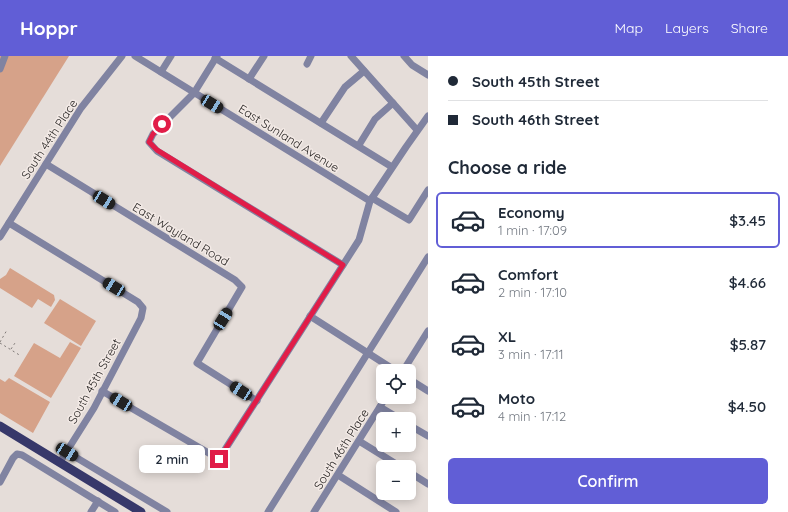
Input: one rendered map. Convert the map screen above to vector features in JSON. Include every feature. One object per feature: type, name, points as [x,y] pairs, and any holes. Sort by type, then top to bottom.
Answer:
[{"type":"main road","points":[[0,426],[141,512]]},
{"type":"street","points":[[0,69],[5,56]]},
{"type":"street","name":"South 44th Place","points":[[0,237],[81,108],[122,56]]},
{"type":"street","name":"East Sunland Avenue","points":[[135,56],[371,199],[409,220],[428,190]]},
{"type":"street","points":[[161,72],[171,56]]},
{"type":"street","points":[[250,79],[264,56]]},
{"type":"street","points":[[308,64],[311,56]]},
{"type":"street","points":[[351,56],[418,130]]},
{"type":"street","points":[[404,56],[412,65],[428,75]]},
{"type":"street","points":[[343,265],[164,155],[149,142],[153,134],[194,93],[216,57],[392,167]]},
{"type":"street","points":[[320,123],[344,86],[364,70]]},
{"type":"street","points":[[358,145],[375,118],[393,103]]},
{"type":"street","points":[[102,390],[219,459],[359,240],[371,199],[428,116]]},
{"type":"street","name":"East Wayland Road","points":[[46,164],[235,280],[242,287],[197,363],[257,401]]},
{"type":"street","name":"South 45th Street","points":[[8,223],[138,302],[143,308],[141,318],[102,390],[60,462]]},
{"type":"street","points":[[268,512],[428,257]]},
{"type":"street","points":[[310,316],[385,364]]},
{"type":"street","points":[[408,364],[425,341],[428,331]]},
{"type":"street","points":[[416,383],[428,391]]},
{"type":"street","name":"South 46th Place","points":[[315,512],[382,404]]},
{"type":"street","points":[[380,407],[388,412]]},
{"type":"street","points":[[416,429],[428,436]]},
{"type":"street","points":[[359,441],[390,460]]},
{"type":"street","points":[[67,452],[167,512]]},
{"type":"street","points":[[0,482],[13,458],[17,454],[22,455],[115,512]]},
{"type":"street","points":[[338,475],[396,512]]},
{"type":"street","points":[[416,476],[428,484]]},
{"type":"street","points":[[91,512],[98,501]]},
{"type":"path","points":[[7,330],[0,342],[21,356]]},
{"type":"path","points":[[11,350],[15,343]]},
{"type":"shaded area","points":[[0,56],[69,56],[0,166]]},
{"type":"shaded area","points":[[10,268],[54,295],[55,300],[51,307],[38,299],[32,308],[0,288],[0,279],[6,275]]},
{"type":"shaded area","points":[[60,299],[96,321],[81,346],[44,323]]},
{"type":"shaded area","points":[[70,342],[81,348],[51,398],[14,376],[34,343],[60,358]]},
{"type":"shaded area","points":[[9,378],[50,402],[33,433],[0,413],[0,379],[5,382]]},
{"type":"route","points":[[162,124],[153,134],[149,142],[157,150],[343,265],[219,459]]}]
